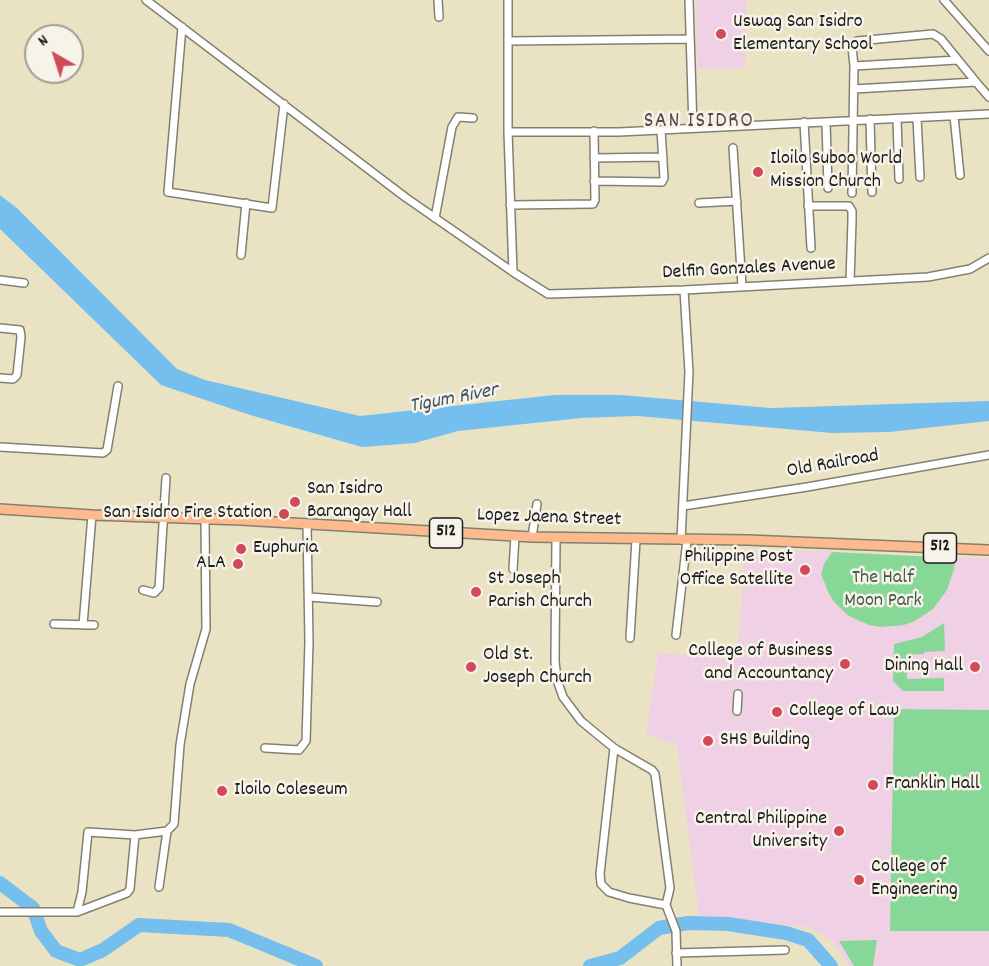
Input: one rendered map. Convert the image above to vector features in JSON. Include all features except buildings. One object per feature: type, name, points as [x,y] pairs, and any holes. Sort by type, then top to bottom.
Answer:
[{"type":"main road","name":"Lopez Jaena Street","points":[[0,509],[556,538],[826,543],[989,550]]},
{"type":"street","name":"Delfin Gonzales Avenue","points":[[146,0],[405,198],[513,273],[548,294],[684,290],[949,274],[970,269],[989,258]]},
{"type":"street","points":[[438,0],[439,17]]},
{"type":"street","points":[[508,0],[508,132],[513,273]]},
{"type":"street","points":[[689,0],[693,128]]},
{"type":"street","points":[[944,0],[989,51]]},
{"type":"street","points":[[182,27],[168,192],[272,208],[284,104]]},
{"type":"street","points":[[852,193],[854,66],[852,47],[857,41],[933,34],[941,39],[989,97]]},
{"type":"street","points":[[509,41],[689,39]]},
{"type":"street","points":[[854,66],[957,60]]},
{"type":"street","points":[[854,89],[976,82]]},
{"type":"street","points":[[508,132],[661,130],[989,114]]},
{"type":"street","points":[[954,116],[960,176]]},
{"type":"street","points":[[435,218],[454,120],[458,117],[473,118]]},
{"type":"street","points":[[917,118],[920,177]]},
{"type":"street","points":[[870,119],[872,192]]},
{"type":"street","points":[[897,119],[899,179]]},
{"type":"street","points":[[804,122],[811,248]]},
{"type":"street","points":[[826,122],[828,188]]},
{"type":"street","points":[[594,182],[662,182],[664,178],[661,130]]},
{"type":"street","points":[[510,205],[593,204],[595,200],[594,131]]},
{"type":"street","points":[[733,148],[742,286]]},
{"type":"street","points":[[594,158],[663,157]]},
{"type":"street","points":[[699,202],[737,201]]},
{"type":"street","points":[[242,255],[246,203]]},
{"type":"street","points":[[808,206],[842,205],[849,206],[852,211],[850,281]]},
{"type":"street","points":[[0,280],[24,283]]},
{"type":"street","points":[[676,635],[684,540],[683,506],[688,372],[684,290]]},
{"type":"street","points":[[0,328],[20,330],[21,337],[17,375],[13,379],[0,378]]},
{"type":"street","points":[[0,447],[103,453],[107,450],[118,386]]},
{"type":"street","name":"Old Railroad","points":[[683,506],[796,489],[989,455]]},
{"type":"street","points":[[143,590],[154,593],[159,588],[166,478]]},
{"type":"street","points":[[532,537],[537,504]]},
{"type":"street","points":[[83,625],[92,515]]},
{"type":"street","points":[[159,887],[167,831],[174,824],[180,745],[190,684],[206,630],[205,519]]},
{"type":"street","points":[[265,748],[299,750],[306,741],[309,597],[307,525]]},
{"type":"street","points":[[513,569],[515,536]]},
{"type":"street","points":[[556,538],[555,661],[557,680],[563,697],[581,721],[614,748],[655,774],[670,888],[666,905],[676,931],[677,966]]},
{"type":"street","points":[[630,638],[636,540]]},
{"type":"street","points":[[309,597],[377,602]]},
{"type":"street","points":[[54,624],[94,625]]},
{"type":"street","points":[[737,711],[738,693]]},
{"type":"street","points":[[614,748],[600,874],[601,884],[609,892],[666,905]]},
{"type":"street","points":[[77,912],[82,892],[88,832],[135,835],[167,831]]},
{"type":"street","points":[[4,912],[77,912],[127,893],[130,889],[135,835]]},
{"type":"street","points":[[676,952],[785,950]]},
{"type":"shaded area","name":"Uswag San Isidro Elementary School","points":[[696,0],[747,0],[745,68],[697,69]]},
{"type":"shaded area","name":"Central Philippine University","points":[[745,551],[823,551],[989,558],[989,966],[849,966],[832,940],[808,927],[699,916],[677,745],[646,734],[658,653],[737,659]]},
{"type":"green space","name":"The Half Moon Park","points":[[832,552],[955,558],[954,569],[947,590],[933,609],[915,621],[904,625],[881,627],[869,625],[849,616],[829,594],[821,574]]},
{"type":"green space","points":[[944,623],[945,651],[906,655],[907,679],[944,678],[944,691],[903,691],[893,681],[894,644],[922,637]]},
{"type":"green space","points":[[894,709],[989,710],[989,931],[890,931]]},
{"type":"green space","points":[[877,940],[873,966],[854,966],[839,941]]},
{"type":"water","points":[[0,195],[18,209],[177,369],[205,380],[360,416],[554,395],[621,395],[771,408],[989,401],[989,421],[889,432],[832,433],[637,416],[581,418],[458,431],[415,443],[362,447],[250,415],[161,385],[0,229]]},
{"type":"waterway","points":[[0,883],[33,908],[41,931],[56,951],[80,960],[103,950],[139,925],[229,930],[316,966]]},
{"type":"waterway","points":[[590,966],[620,958],[659,928],[688,923],[728,924],[786,933],[808,940],[831,966]]},
{"type":"place","name":"Uswag San Isidro Elementary School","points":[[721,34]]},
{"type":"place","name":"Iloilo Suboo World Mission Church","points":[[758,172]]},
{"type":"place","name":"San Isidro Barangay Hall","points":[[295,502]]},
{"type":"place","name":"San Isidro Fire Station","points":[[284,514]]},
{"type":"place","name":"Euphuria","points":[[241,549]]},
{"type":"place","name":"ALA","points":[[238,564]]},
{"type":"place","name":"Philippine Post Office Satellite","points":[[805,570]]},
{"type":"place","name":"St Joseph Parish Church","points":[[476,592]]},
{"type":"place","name":"College of Business and Accountancy","points":[[845,664]]},
{"type":"place","name":"Old St. Joseph Church","points":[[471,667]]},
{"type":"place","name":"Dining Hall","points":[[975,667]]},
{"type":"place","name":"College of Law","points":[[777,712]]},
{"type":"place","name":"SHS Building","points":[[708,741]]},
{"type":"place","name":"Franklin Hall","points":[[873,785]]},
{"type":"place","name":"Iloilo Coleseum","points":[[222,791]]},
{"type":"place","name":"Central Philippine University","points":[[839,831]]},
{"type":"place","name":"College of Engineering","points":[[859,880]]},
{"type":"district","name":"SAN ISIDRO","points":[[699,123]]},
{"type":"water label","name":"Tigum River","points":[[454,400]]}]
